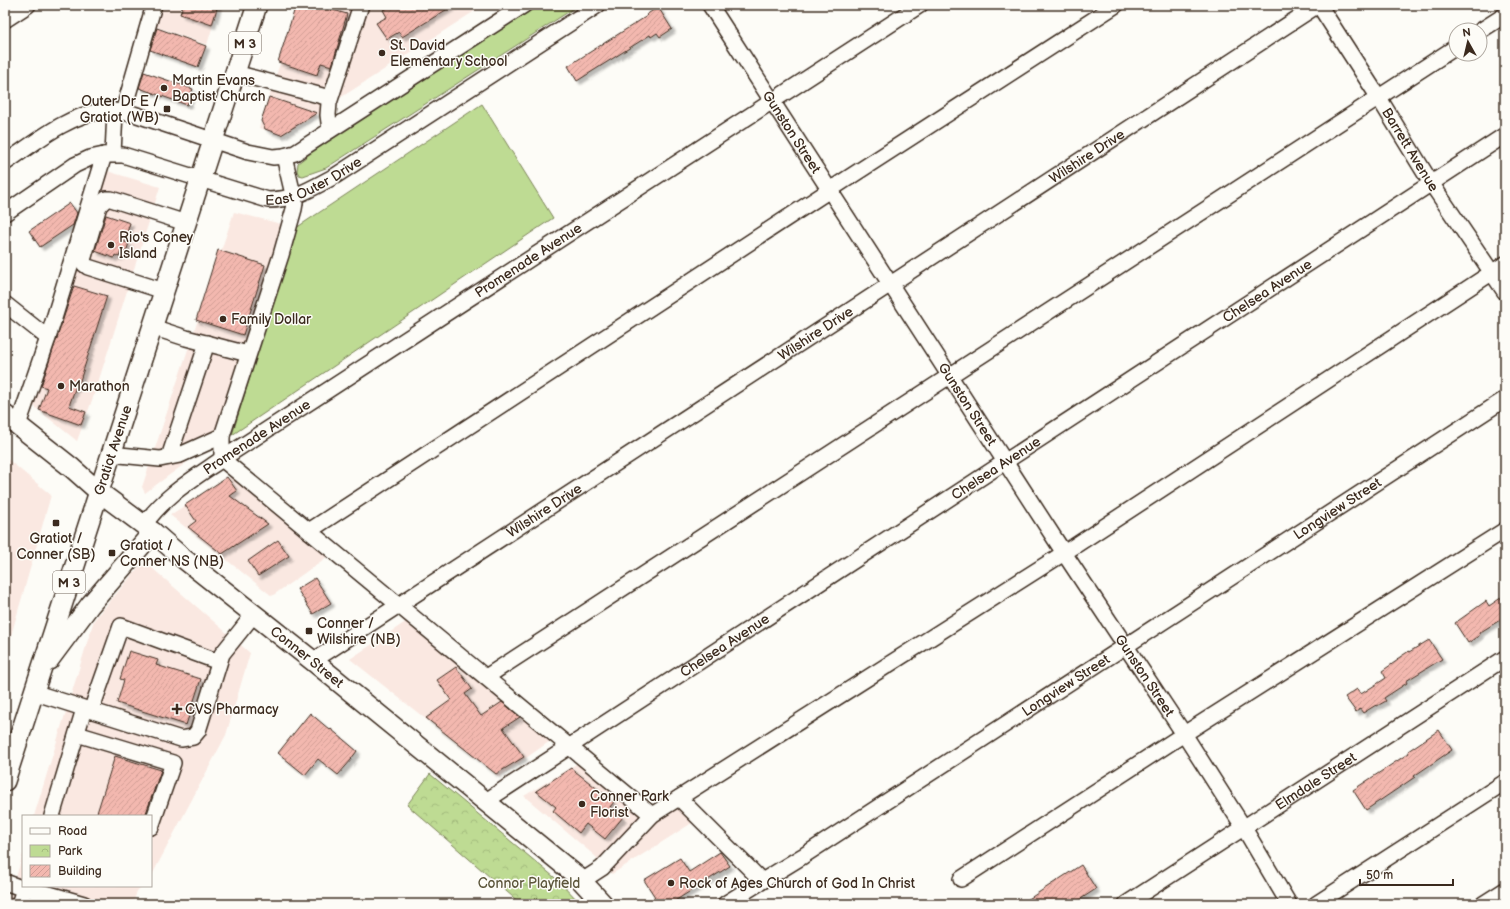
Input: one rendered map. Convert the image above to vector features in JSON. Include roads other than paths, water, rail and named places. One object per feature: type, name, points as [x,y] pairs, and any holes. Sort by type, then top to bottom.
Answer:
[{"type":"main road","name":"Gratiot Avenue","points":[[5,780],[257,5]]},
{"type":"main road","name":"Conner Street","points":[[11,420],[72,468],[98,491],[149,528],[184,559],[486,801],[582,881],[603,904]]},
{"type":"main road","points":[[39,672],[149,528]]},
{"type":"street","points":[[5,20],[28,5]]},
{"type":"street","points":[[11,420],[48,338],[108,154],[119,112],[154,5]]},
{"type":"street","points":[[330,130],[328,115],[330,98],[361,5]]},
{"type":"street","name":"East Outer Drive","points":[[5,213],[75,165],[90,158],[108,154],[122,155],[268,200],[281,200],[293,197],[336,176],[598,5]]},
{"type":"street","name":"Gunston Street","points":[[710,5],[1064,553],[1184,734],[1244,828],[1289,904]]},
{"type":"street","name":"Promenade Avenue","points":[[149,528],[152,512],[171,494],[222,459],[920,5]]},
{"type":"street","points":[[309,531],[1116,5]]},
{"type":"street","name":"Barrett Avenue","points":[[1318,5],[1379,98],[1431,183],[1505,292]]},
{"type":"street","name":"Wilshire Drive","points":[[313,661],[1318,5]]},
{"type":"street","name":"East Outer Drive","points":[[5,163],[68,122],[92,113],[119,112],[134,114],[212,140],[261,154],[273,157],[284,156],[295,152],[330,130],[518,6]]},
{"type":"street","points":[[1488,26],[1505,15]]},
{"type":"street","points":[[486,677],[1448,52]]},
{"type":"street","points":[[235,73],[330,98]]},
{"type":"street","name":"Chelsea Avenue","points":[[486,801],[1505,135]]},
{"type":"street","points":[[284,156],[293,197],[294,209],[222,436],[222,459],[652,815]]},
{"type":"street","points":[[164,291],[88,267],[84,264],[83,260],[99,206],[106,199],[111,199],[186,223]]},
{"type":"street","points":[[582,881],[602,868],[652,815],[1064,553],[1505,264]]},
{"type":"street","points":[[5,304],[48,338]]},
{"type":"street","points":[[152,327],[186,338],[207,342],[248,354]]},
{"type":"street","points":[[169,457],[207,342]]},
{"type":"street","name":"Longview Street","points":[[725,904],[1505,400]]},
{"type":"street","points":[[110,454],[160,459],[180,455],[222,436]]},
{"type":"street","points":[[961,879],[1184,734],[1505,530]]},
{"type":"street","points":[[33,692],[181,739],[193,737],[198,731],[222,654],[254,614]]},
{"type":"street","points":[[52,815],[77,734],[88,710],[120,626],[219,662]]},
{"type":"street","name":"Elmdale Street","points":[[1126,904],[1505,658]]},
{"type":"street","points":[[77,734],[173,763],[152,824]]},
{"type":"street","points":[[1316,904],[1505,782]]},
{"type":"street","points":[[678,798],[762,881]]},
{"type":"street","points":[[5,882],[24,889],[49,894],[84,904]]},
{"type":"street","points":[[19,904],[24,889]]},
{"type":"street","points":[[1483,904],[1505,890]]},
{"type":"place","name":"St. David Elementary School","points":[[382,53]]},
{"type":"place","name":"Martin Evans Baptist Church","points":[[164,88]]},
{"type":"place","name":"Outer Dr E / Gratiot (WB)","points":[[167,109]]},
{"type":"place","name":"Rio's Coney Island","points":[[111,245]]},
{"type":"place","name":"Family Dollar","points":[[223,319]]},
{"type":"place","name":"Marathon","points":[[61,386]]},
{"type":"place","name":"Gratiot / Conner (SB)","points":[[56,523]]},
{"type":"place","name":"Gratiot / Conner NS (NB)","points":[[112,553]]},
{"type":"place","name":"Conner / Wilshire (NB)","points":[[309,631]]},
{"type":"place","name":"CVS Pharmacy","points":[[177,709]]},
{"type":"place","name":"Conner Park Florist","points":[[582,804]]},
{"type":"place","name":"Rock of Ages Church of God In Christ","points":[[671,883]]},
{"type":"park label","name":"Connor Playfield","points":[[529,883]]}]
